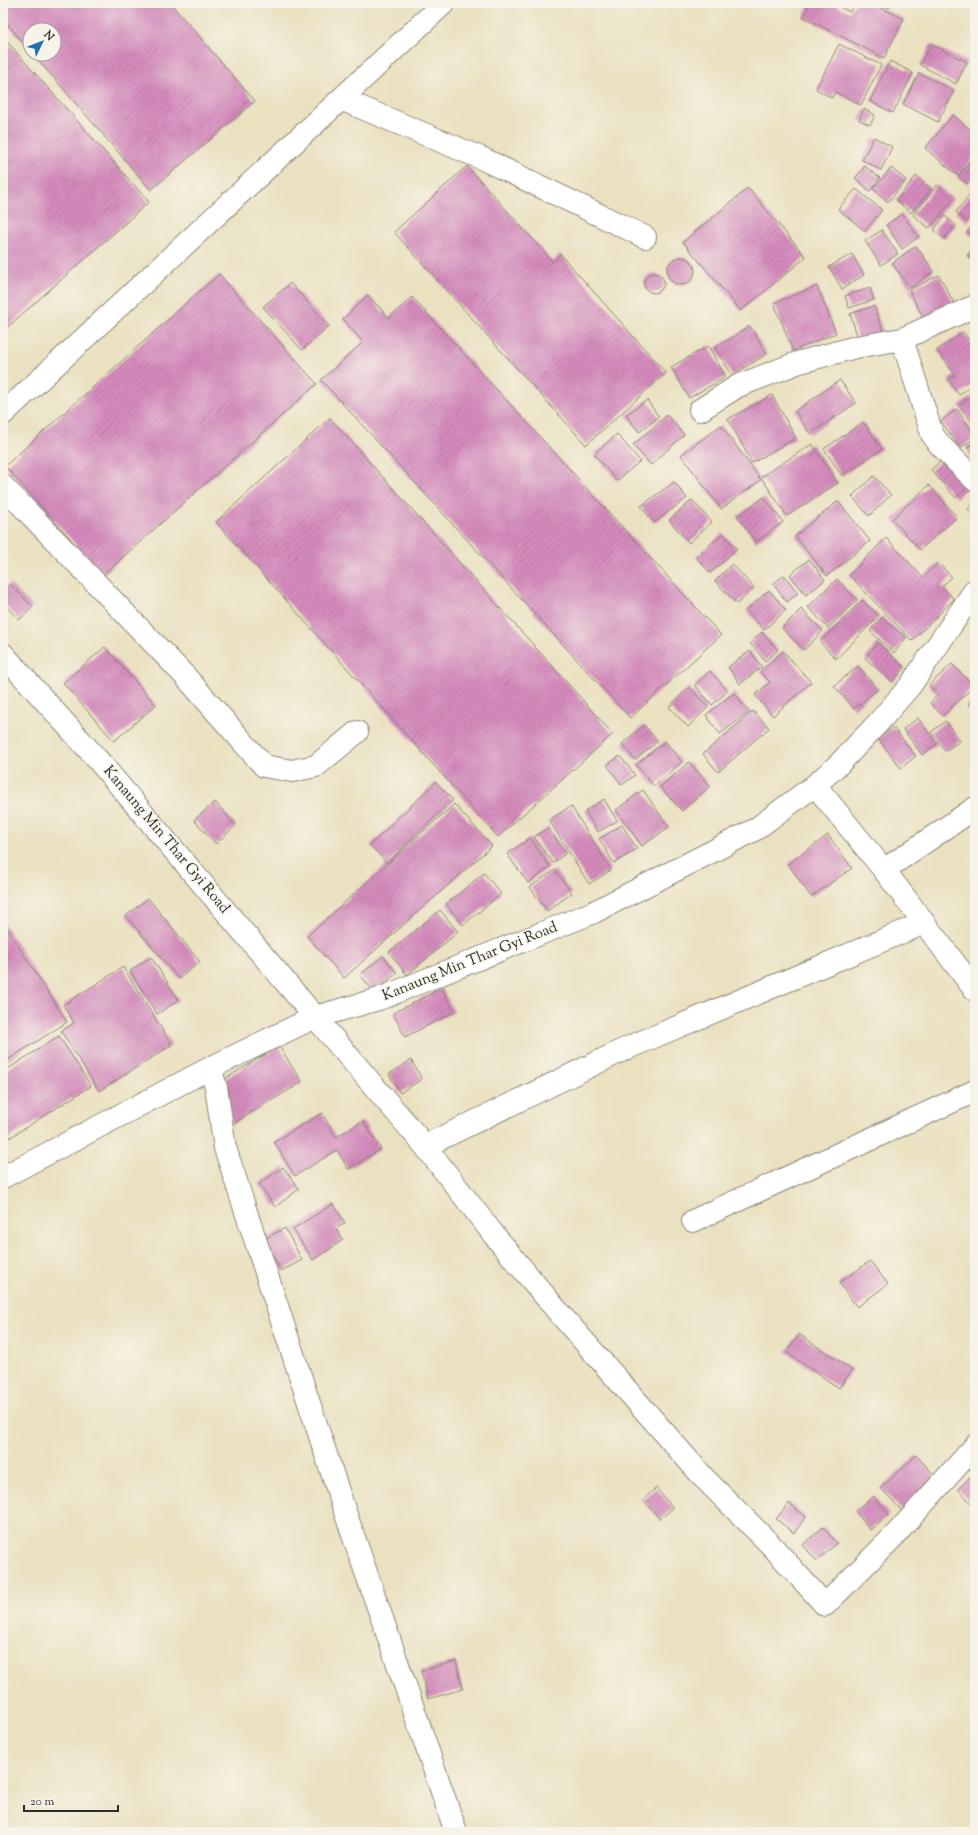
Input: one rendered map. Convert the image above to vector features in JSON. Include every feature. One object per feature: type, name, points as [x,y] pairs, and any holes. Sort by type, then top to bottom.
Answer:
[{"type":"street","points":[[3,414],[444,3]]},
{"type":"street","points":[[341,99],[481,158],[645,237]]},
{"type":"street","points":[[700,410],[738,386],[796,363],[856,347],[902,339],[975,306]]},
{"type":"street","points":[[902,339],[932,434],[940,445],[975,480]]},
{"type":"street","points":[[3,486],[185,676],[264,766],[292,771],[316,766],[357,732]]},
{"type":"street","name":"Kanaung Min Thar Gyi Road","points":[[3,654],[97,759],[315,1017],[379,999],[594,912],[756,829],[815,785],[839,764],[877,724],[910,686],[975,590]]},
{"type":"street","points":[[815,785],[884,870],[975,990]]},
{"type":"street","points":[[884,870],[975,808]]},
{"type":"street","points":[[425,1146],[625,1049],[924,923]]},
{"type":"street","points":[[3,1178],[210,1068],[315,1017],[425,1146],[494,1235],[560,1314],[704,1478],[770,1544],[825,1605],[896,1534],[975,1446]]},
{"type":"street","points":[[210,1068],[216,1087],[225,1148],[345,1510],[456,1832]]},
{"type":"street","points":[[693,1221],[975,1091]]},
{"type":"building","points":[[3,3],[170,3],[255,101],[151,190],[40,62],[62,62],[62,22],[22,22],[22,42],[3,19]]},
{"type":"building","points":[[810,3],[832,3],[850,12],[855,3],[872,3],[904,19],[884,58],[803,17]]},
{"type":"building","points":[[880,3],[892,3],[889,8]]},
{"type":"building","points":[[3,37],[22,58],[22,62],[25,62],[149,202],[3,331]]},
{"type":"building","points":[[839,44],[881,65],[861,105],[835,92],[832,98],[816,89]]},
{"type":"building","points":[[931,44],[967,62],[956,84],[920,65]]},
{"type":"building","points":[[890,61],[913,73],[893,113],[870,101]]},
{"type":"building","points":[[919,73],[954,91],[938,122],[903,104]]},
{"type":"building","points":[[864,109],[875,115],[870,125],[859,120]]},
{"type":"building","points":[[953,115],[975,133],[975,155],[958,176],[925,148]]},
{"type":"building","points":[[874,137],[892,147],[881,170],[862,160]]},
{"type":"building","points":[[975,157],[975,175],[967,184],[958,177]]},
{"type":"building","points":[[467,166],[553,262],[560,254],[666,373],[586,445],[394,232]]},
{"type":"building","points":[[865,166],[880,178],[870,191],[855,178]]},
{"type":"building","points":[[891,168],[906,180],[888,202],[873,189]]},
{"type":"building","points":[[916,176],[931,189],[911,213],[896,200]]},
{"type":"building","points":[[975,181],[975,191],[970,187]]},
{"type":"building","points":[[937,185],[953,199],[929,228],[913,215]]},
{"type":"building","points":[[748,188],[806,257],[741,311],[683,242]]},
{"type":"building","points":[[856,189],[882,210],[865,231],[838,209]]},
{"type":"building","points":[[970,194],[975,198],[975,212],[967,222],[956,212]]},
{"type":"building","points":[[902,214],[919,237],[902,249],[886,225]]},
{"type":"building","points":[[945,216],[956,225],[944,239],[934,230]]},
{"type":"building","points":[[975,221],[975,239],[967,232]]},
{"type":"building","points":[[882,230],[898,254],[881,265],[865,241]]},
{"type":"building","points":[[916,246],[934,271],[910,288],[892,263]]},
{"type":"building","points":[[975,246],[975,262],[967,256]]},
{"type":"building","points":[[852,254],[864,275],[842,289],[829,267]]},
{"type":"building","points":[[681,257],[691,261],[695,271],[691,281],[681,285],[671,281],[667,271],[671,261]]},
{"type":"building","points":[[654,273],[661,276],[664,283],[661,290],[654,293],[647,290],[644,283],[647,276]]},
{"type":"building","points":[[219,274],[317,384],[103,575],[5,466]]},
{"type":"building","points":[[939,275],[955,305],[925,321],[909,290]]},
{"type":"building","points":[[290,283],[329,326],[302,350],[263,307]]},
{"type":"building","points":[[817,286],[836,333],[793,351],[774,303]]},
{"type":"building","points":[[870,288],[874,300],[849,308],[845,296]]},
{"type":"building","points":[[368,295],[389,318],[412,297],[721,635],[630,718],[321,380],[363,342],[343,319]]},
{"type":"building","points":[[874,306],[884,333],[859,341],[850,314]]},
{"type":"building","points":[[750,326],[767,354],[732,375],[715,348]]},
{"type":"building","points":[[963,332],[975,348],[975,383],[959,395],[948,380],[955,375],[937,350]]},
{"type":"building","points":[[708,346],[726,377],[689,398],[671,367]]},
{"type":"building","points":[[840,380],[856,403],[810,434],[795,411]]},
{"type":"building","points":[[975,394],[975,426],[959,406]]},
{"type":"building","points":[[772,395],[796,438],[752,463],[728,419]]},
{"type":"building","points":[[647,400],[659,417],[639,432],[626,415]]},
{"type":"building","points":[[957,409],[975,435],[975,438],[960,448],[941,421]]},
{"type":"building","points":[[667,415],[684,435],[651,465],[633,445]]},
{"type":"building","points":[[330,418],[613,734],[498,837],[216,522]]},
{"type":"building","points":[[863,422],[882,449],[842,476],[824,449]]},
{"type":"building","points":[[721,425],[761,480],[721,509],[681,455]]},
{"type":"building","points":[[617,434],[640,461],[617,481],[594,454]]},
{"type":"building","points":[[975,442],[975,458],[967,447]]},
{"type":"building","points":[[812,444],[838,483],[787,516],[761,477]]},
{"type":"building","points":[[942,460],[967,488],[956,498],[931,470]]},
{"type":"building","points":[[874,476],[891,495],[869,516],[852,496]]},
{"type":"building","points":[[674,482],[687,498],[654,523],[641,506]]},
{"type":"building","points":[[929,485],[957,517],[920,550],[892,519]]},
{"type":"building","points":[[764,497],[783,522],[756,542],[737,516]]},
{"type":"building","points":[[692,500],[712,522],[689,543],[669,520]]},
{"type":"building","points":[[838,501],[870,541],[827,576],[795,536]]},
{"type":"building","points":[[975,502],[975,517],[968,509]]},
{"type":"building","points":[[723,533],[737,549],[710,573],[696,557]]},
{"type":"building","points":[[886,538],[923,577],[938,563],[952,577],[942,586],[954,599],[912,641],[849,575]]},
{"type":"building","points":[[809,559],[825,580],[806,595],[790,575]]},
{"type":"building","points":[[732,564],[754,588],[737,604],[715,581]]},
{"type":"building","points":[[784,575],[798,593],[787,602],[773,584]]},
{"type":"building","points":[[837,579],[857,600],[828,628],[808,607]]},
{"type":"building","points":[[10,584],[33,607],[19,620],[3,603],[3,591]]},
{"type":"building","points":[[769,590],[786,610],[764,630],[746,610]]},
{"type":"building","points":[[862,600],[879,616],[836,659],[820,642]]},
{"type":"building","points":[[801,609],[823,631],[804,650],[782,628]]},
{"type":"building","points":[[882,617],[906,638],[894,653],[870,631]]},
{"type":"building","points":[[762,632],[778,650],[765,661],[750,643]]},
{"type":"building","points":[[878,643],[905,668],[892,682],[865,658]]},
{"type":"building","points":[[105,647],[156,705],[114,741],[63,683]]},
{"type":"building","points":[[750,651],[762,667],[740,684],[728,667]]},
{"type":"building","points":[[783,651],[811,682],[773,716],[755,695],[770,682],[760,672]]},
{"type":"building","points":[[952,664],[974,686],[943,716],[930,703],[938,695],[929,685]]},
{"type":"building","points":[[858,666],[878,689],[854,709],[834,686]]},
{"type":"building","points":[[710,671],[728,691],[712,705],[695,685]]},
{"type":"building","points":[[689,687],[708,707],[688,727],[669,707]]},
{"type":"building","points":[[734,693],[749,712],[720,734],[706,715]]},
{"type":"building","points":[[975,697],[975,711],[968,703]]},
{"type":"building","points":[[753,711],[769,728],[718,772],[703,754]]},
{"type":"building","points":[[918,718],[937,744],[922,755],[903,729]]},
{"type":"building","points":[[946,721],[960,741],[945,751],[931,732]]},
{"type":"building","points":[[644,725],[658,741],[635,760],[622,744]]},
{"type":"building","points":[[893,727],[916,756],[901,768],[878,739]]},
{"type":"building","points":[[665,741],[682,762],[654,786],[636,765]]},
{"type":"building","points":[[620,756],[635,775],[622,785],[607,765]]},
{"type":"building","points":[[689,762],[710,786],[682,811],[660,787]]},
{"type":"building","points":[[436,782],[453,800],[387,863],[370,845]]},
{"type":"building","points":[[643,790],[669,827],[642,846],[616,810]]},
{"type":"building","points":[[604,799],[617,821],[598,832],[585,811]]},
{"type":"building","points":[[215,802],[236,825],[216,844],[194,820]]},
{"type":"building","points":[[454,804],[492,846],[344,978],[307,936]]},
{"type":"building","points":[[571,806],[611,870],[589,884],[549,820]]},
{"type":"building","points":[[622,825],[637,849],[614,863],[599,839]]},
{"type":"building","points":[[548,828],[566,853],[553,863],[534,837]]},
{"type":"building","points":[[828,835],[852,868],[811,897],[788,864]]},
{"type":"building","points":[[530,838],[550,867],[528,883],[507,854]]},
{"type":"building","points":[[555,870],[572,893],[547,911],[530,887]]},
{"type":"building","points":[[484,873],[501,894],[463,925],[446,904]]},
{"type":"building","points":[[148,898],[200,962],[179,979],[126,916]]},
{"type":"building","points":[[440,910],[458,932],[407,975],[389,952]]},
{"type":"building","points":[[3,922],[67,1022],[3,1063]]},
{"type":"building","points":[[383,956],[397,973],[374,992],[360,975]]},
{"type":"building","points":[[151,957],[179,1000],[157,1014],[130,971]]},
{"type":"building","points":[[123,967],[172,1045],[99,1091],[61,1031],[74,1023],[63,1005]]},
{"type":"building","points":[[442,988],[454,1012],[405,1037],[393,1013]]},
{"type":"building","points":[[59,1036],[91,1086],[3,1142],[3,1072]]},
{"type":"building","points":[[279,1046],[302,1082],[233,1124],[223,1080]]},
{"type":"building","points":[[411,1060],[422,1079],[400,1093],[389,1074]]},
{"type":"building","points":[[322,1113],[336,1137],[363,1121],[381,1149],[348,1169],[337,1150],[295,1176],[274,1142]]},
{"type":"building","points":[[283,1167],[299,1189],[275,1207],[259,1184]]},
{"type":"building","points":[[333,1204],[345,1223],[336,1229],[343,1240],[313,1260],[293,1229]]},
{"type":"building","points":[[285,1228],[302,1260],[281,1271],[264,1239]]},
{"type":"building","points":[[870,1261],[888,1284],[857,1307],[839,1283]]},
{"type":"building","points":[[799,1334],[852,1370],[839,1388],[786,1352]]},
{"type":"building","points":[[916,1455],[937,1478],[902,1511],[881,1488]]},
{"type":"building","points":[[975,1473],[975,1507],[958,1489]]},
{"type":"building","points":[[656,1488],[673,1508],[660,1519],[643,1500]]},
{"type":"building","points":[[874,1496],[889,1515],[870,1530],[855,1511]]},
{"type":"building","points":[[789,1503],[806,1517],[794,1533],[776,1519]]},
{"type":"building","points":[[823,1527],[837,1543],[817,1561],[803,1545]]},
{"type":"building","points":[[456,1661],[463,1689],[428,1699],[421,1671]]}]
